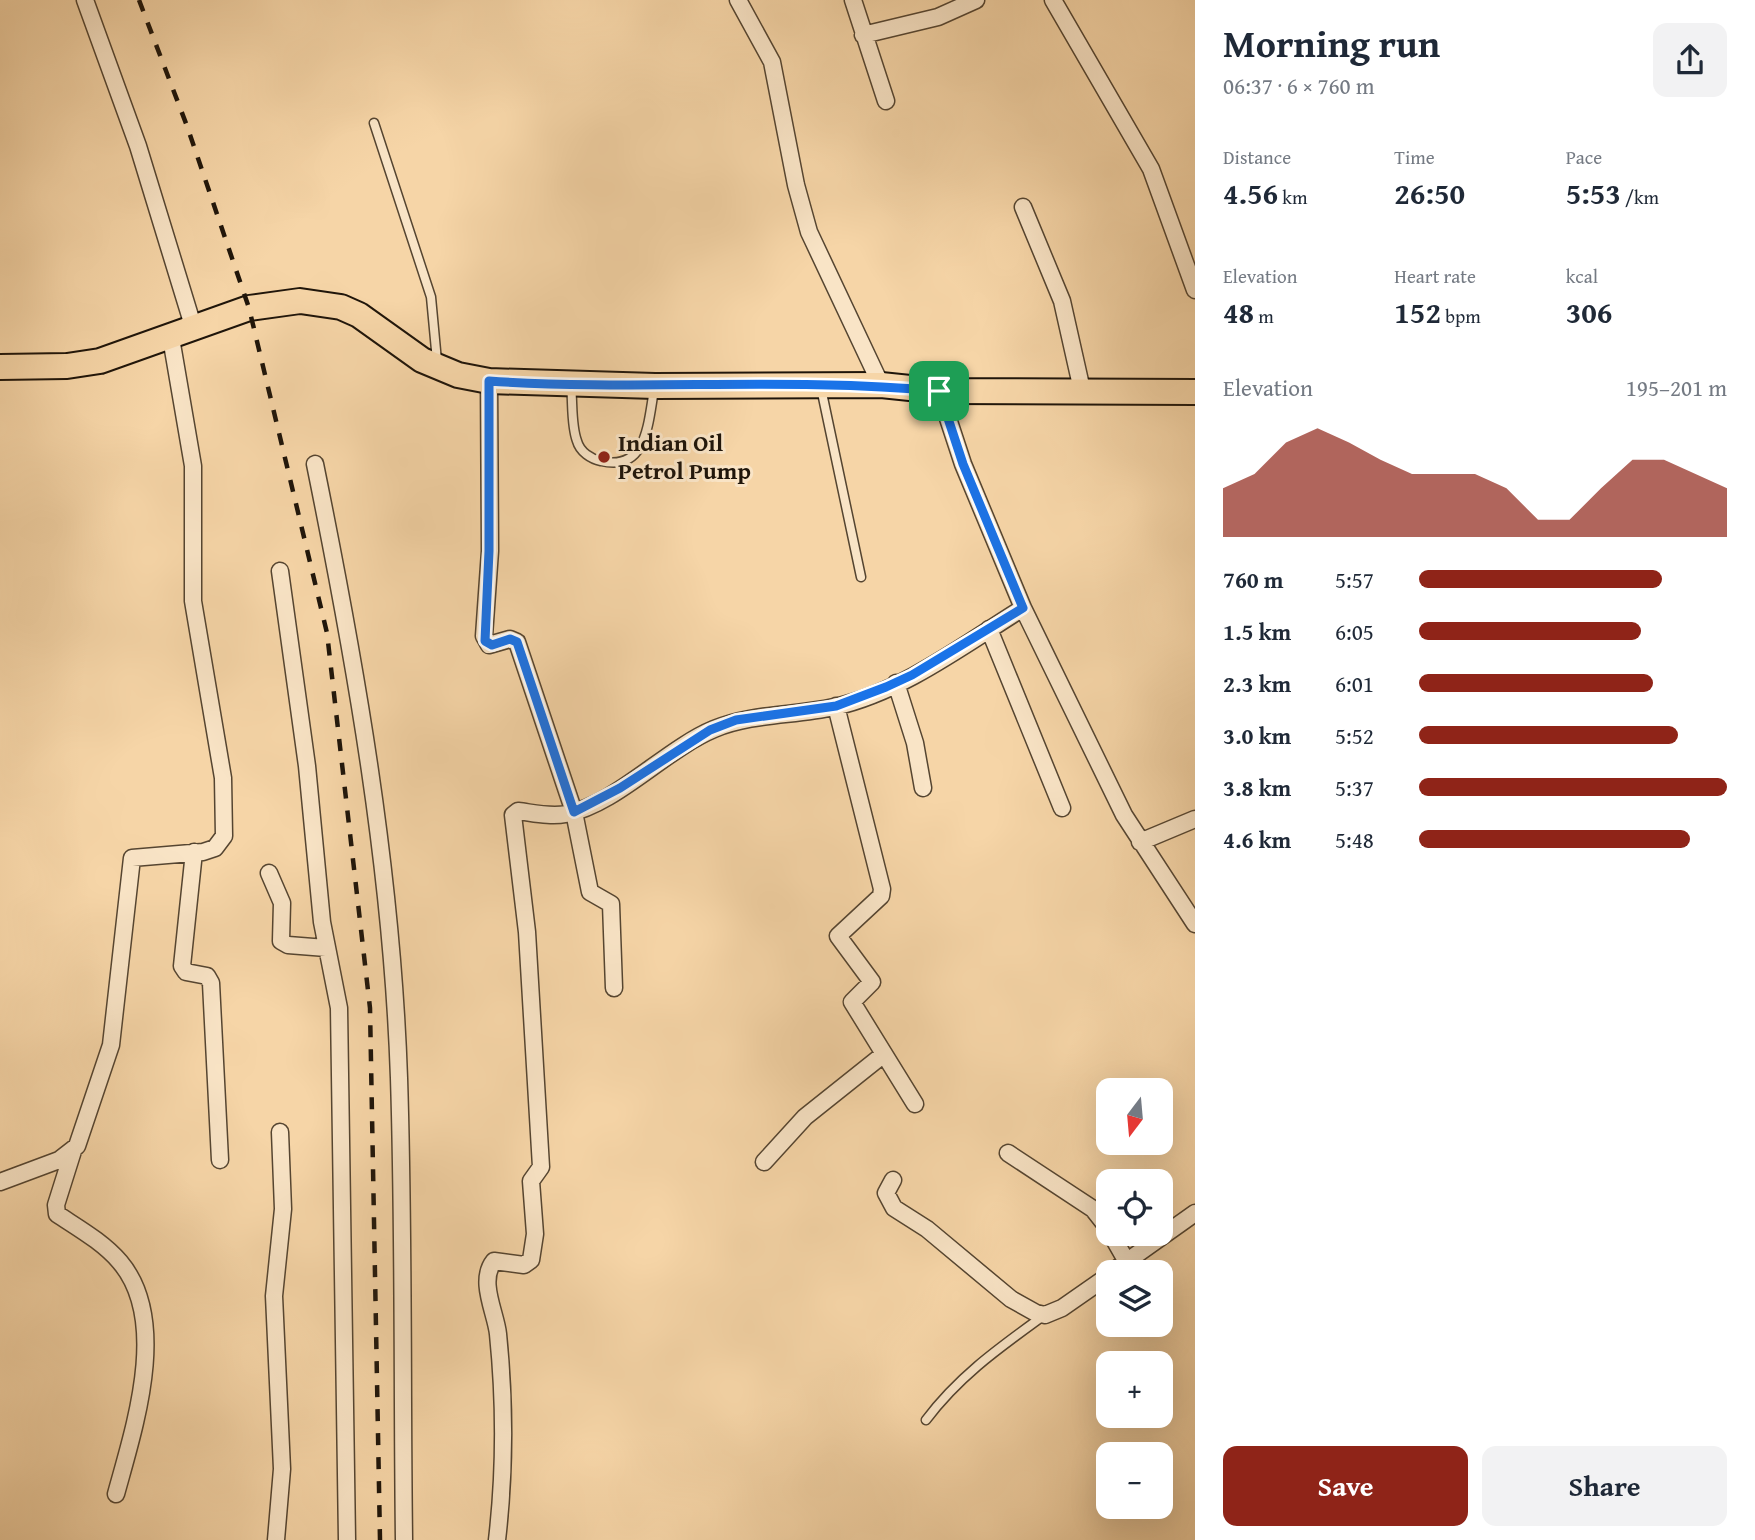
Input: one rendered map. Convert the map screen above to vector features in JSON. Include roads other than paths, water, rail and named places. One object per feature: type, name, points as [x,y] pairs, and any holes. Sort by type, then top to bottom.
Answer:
[{"type":"main road","points":[[0,367],[67,366],[100,361],[249,308],[316,302],[359,315],[422,360],[438,368],[489,381],[655,386],[881,385],[939,391],[1195,391]]},
{"type":"street","points":[[85,0],[138,146],[182,333],[194,473],[193,601],[223,778],[223,840],[215,848],[132,858],[111,1045],[56,1205],[57,1214],[95,1240],[121,1263],[134,1282],[141,1302],[145,1340],[141,1392],[116,1494]]},
{"type":"street","points":[[738,0],[772,62],[796,185],[809,232],[881,385]]},
{"type":"street","points":[[853,0],[886,101]]},
{"type":"street","points":[[863,34],[939,17],[976,0]]},
{"type":"street","points":[[1053,0],[1150,169],[1195,290]]},
{"type":"street","points":[[1023,207],[1062,302],[1082,390]]},
{"type":"street","points":[[489,381],[489,551],[485,641],[492,645],[510,639],[517,642],[574,812],[590,892],[607,899],[611,904],[614,988]]},
{"type":"street","points":[[939,391],[963,464],[1023,608],[1108,785],[1140,842],[1189,901],[1195,923]]},
{"type":"street","points":[[314,464],[368,748],[386,908],[399,1077],[404,1540]]},
{"type":"street","points":[[280,571],[307,766],[326,948],[339,1008],[346,1540]]},
{"type":"street","points":[[497,1540],[504,1433],[498,1331],[491,1309],[489,1270],[494,1261],[524,1265],[531,1260],[535,1234],[531,1181],[541,1167],[527,932],[512,820],[514,812],[555,815],[574,812],[620,788],[695,738],[723,725],[753,717],[836,706],[896,683],[1023,608]]},
{"type":"street","points":[[989,629],[1062,808]]},
{"type":"street","points":[[896,683],[915,743],[923,788]]},
{"type":"street","points":[[836,706],[882,889],[881,896],[838,936],[872,979],[871,986],[852,1002],[915,1104]]},
{"type":"street","points":[[1140,842],[1195,819]]},
{"type":"street","points":[[194,852],[182,966],[186,972],[206,976],[211,983],[220,1160]]},
{"type":"street","points":[[270,873],[282,903],[281,941],[288,945],[326,948]]},
{"type":"street","points":[[764,1162],[805,1116],[884,1054]]},
{"type":"street","points":[[276,1540],[282,1469],[274,1296],[283,1209],[280,1132]]},
{"type":"street","points":[[0,1182],[59,1160],[73,1151]]},
{"type":"street","points":[[1008,1153],[1096,1213]]},
{"type":"street","points":[[893,1180],[886,1193],[894,1208],[945,1244],[1011,1299],[1036,1313],[1045,1315],[1062,1308],[1096,1284]]},
{"type":"street","points":[[1130,1260],[1195,1213]]},
{"type":"lane","points":[[374,123],[431,297],[438,368]]},
{"type":"lane","points":[[571,383],[577,442],[593,460],[606,463],[624,462],[634,457],[640,449],[655,386]]},
{"type":"lane","points":[[821,386],[861,578]]},
{"type":"lane","points":[[926,1420],[958,1382],[994,1350],[1045,1315]]},
{"type":"railway","points":[[139,0],[187,126],[249,308],[327,633],[370,1008],[380,1540]]},
{"type":"place","name":"Indian Oil Petrol Pump","points":[[604,457]]}]
